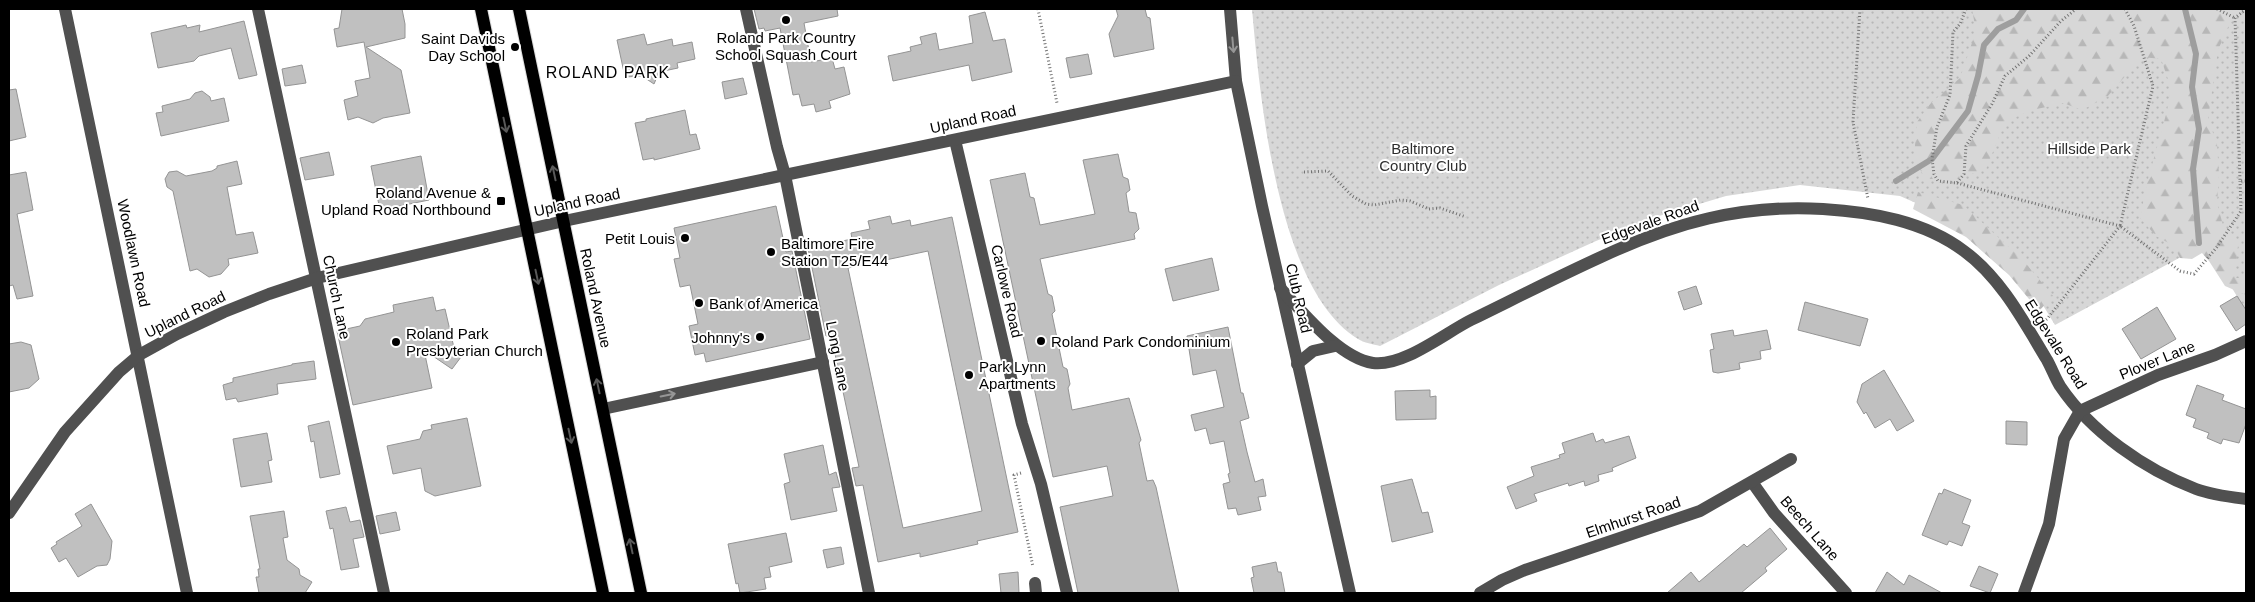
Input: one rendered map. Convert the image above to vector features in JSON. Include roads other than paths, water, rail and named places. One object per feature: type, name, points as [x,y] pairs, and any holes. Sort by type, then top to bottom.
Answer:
[{"type":"main road","points":[[481,9],[603,593]]},
{"type":"main road","name":"Roland Avenue","points":[[519,9],[641,593]]},
{"type":"street","name":"Woodlawn Road","points":[[65,9],[187,593]]},
{"type":"street","name":"Church Lane","points":[[258,9],[384,593]]},
{"type":"street","name":"Long Lane","points":[[746,9],[785,175],[869,593]]},
{"type":"street","name":"Club Road","points":[[1230,9],[1236,81],[1280,288],[1350,593]]},
{"type":"street","name":"Upland Road","points":[[9,513],[66,432],[117,375],[138,356],[177,334],[224,312],[317,278],[564,221],[1236,81]]},
{"type":"street","name":"Carlowe Road","points":[[954,140],[1022,424],[1041,484],[1067,593]]},
{"type":"street","name":"Edgevale Road","points":[[1280,288],[1336,346],[1370,363],[1392,361],[1408,355],[1468,322],[1602,256],[1673,227],[1717,215],[1782,209],[1823,209],[1871,214],[1900,220],[1949,240],[1966,252],[1996,282],[2028,330],[2059,385],[2080,411],[2100,431],[2140,461],[2170,477],[2197,489],[2246,499]]},
{"type":"street","name":"Plover Lane","points":[[2080,411],[2158,375],[2215,355],[2246,340]]},
{"type":"street","points":[[1297,364],[1313,351],[1336,346]]},
{"type":"street","points":[[603,409],[823,362]]},
{"type":"street","points":[[2024,593],[2048,524],[2064,439],[2080,411]]},
{"type":"street","name":"Elmhurst Road","points":[[1480,593],[1502,580],[1525,570],[1700,510],[1791,459]]},
{"type":"street","name":"Beech Lane","points":[[1752,482],[1774,513],[1846,593]]},
{"type":"waterway","points":[[1896,181],[1932,159],[1968,111],[1984,45],[1998,29],[2016,20],[2024,9]]},
{"type":"waterway","points":[[2185,9],[2196,54],[2192,87],[2199,129],[2193,169],[2199,243]]},
{"type":"place","name":"Roland Park Country School Squash Court","points":[[786,20]]},
{"type":"place","name":"Saint Davids Day School","points":[[515,47]]},
{"type":"place","name":"Roland Avenue & Upland Road Northbound","points":[[501,201]]},
{"type":"place","name":"Petit Louis","points":[[685,238]]},
{"type":"place","name":"Baltimore Fire Station T25/E44","points":[[771,252]]},
{"type":"place","name":"Bank of America","points":[[699,303]]},
{"type":"place","name":"Johnny's","points":[[760,337]]},
{"type":"place","name":"Roland Park Condominium","points":[[1041,341]]},
{"type":"place","name":"Roland Park Presbyterian Church","points":[[396,342]]},
{"type":"place","name":"Park Lynn Apartments","points":[[969,375]]},
{"type":"district","name":"ROLAND PARK","points":[[608,72]]},
{"type":"park label","name":"Hillside Park","points":[[2089,148]]},
{"type":"park label","name":"Baltimore Country Club","points":[[1423,156]]}]
